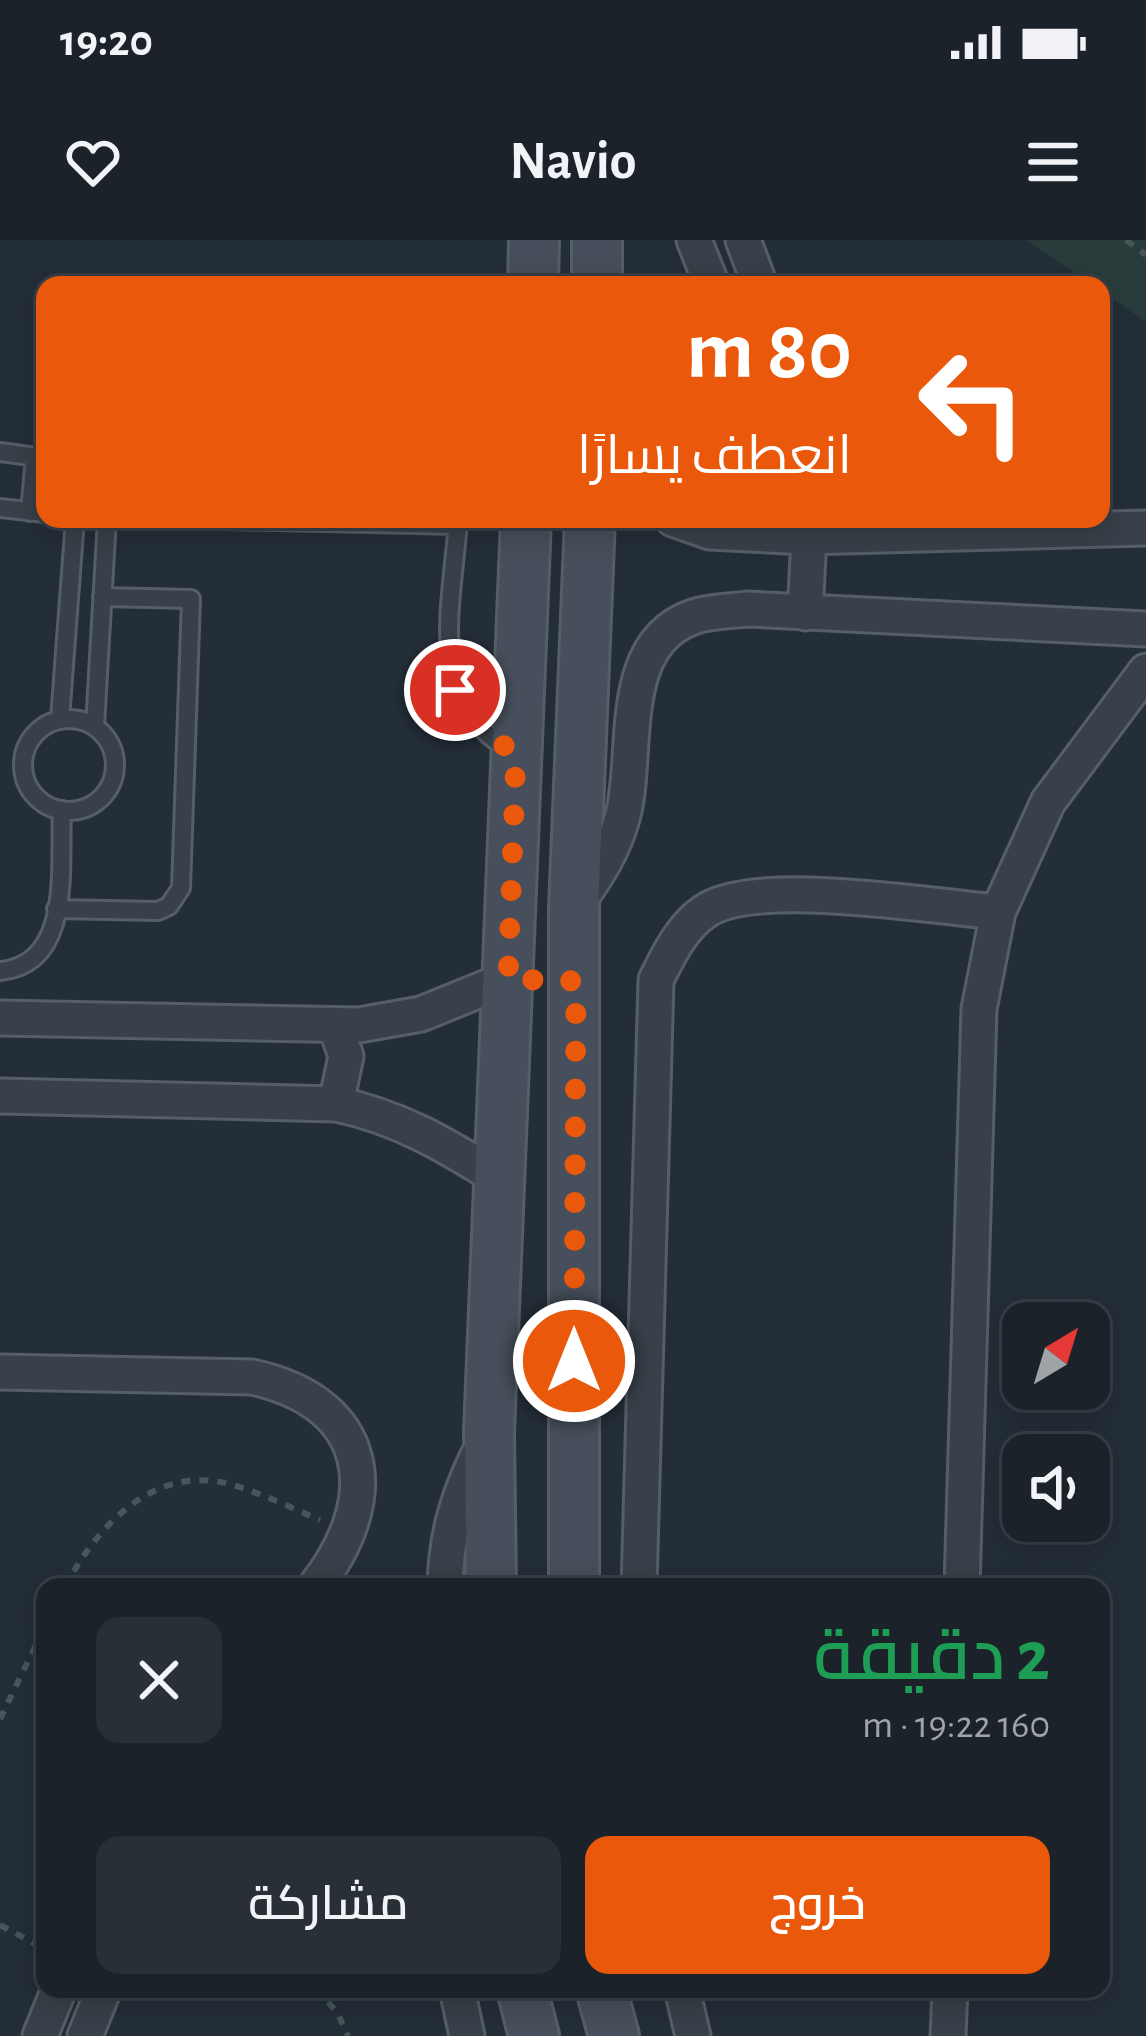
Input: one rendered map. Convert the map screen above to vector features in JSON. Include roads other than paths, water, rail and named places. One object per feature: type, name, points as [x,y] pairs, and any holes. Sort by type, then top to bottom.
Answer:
[{"type":"street","points":[[533,276],[534,240]]},
{"type":"street","points":[[596,276],[597,240]]},
{"type":"street","points":[[694,240],[708,276]]},
{"type":"street","points":[[743,240],[757,276]]},
{"type":"street","points":[[1110,527],[1146,528]]},
{"type":"street","points":[[491,1578],[489,1433],[526,528]]},
{"type":"street","points":[[574,1578],[574,908],[590,528]]},
{"type":"street","points":[[699,528],[710,532],[808,528],[805,613]]},
{"type":"street","points":[[574,908],[610,857],[624,811],[636,692],[660,643],[693,616],[748,609],[1146,629]]},
{"type":"street","points":[[962,1578],[980,1009],[998,912],[1048,802],[1146,671]]},
{"type":"street","points":[[639,1578],[656,980],[675,942],[704,912],[737,896],[778,894],[998,912]]},
{"type":"street","points":[[0,1018],[335,1025],[421,1014],[508,979],[576,981]]},
{"type":"street","points":[[335,1025],[346,1072],[336,1103]]},
{"type":"street","points":[[0,1096],[336,1103],[424,1131],[500,1179]]},
{"type":"street","points":[[0,1372],[252,1377],[286,1385],[317,1403],[341,1429],[355,1462],[359,1497],[352,1532],[321,1578]]},
{"type":"street","points":[[445,1578],[455,1507],[489,1433]]},
{"type":"street","points":[[40,2036],[55,1998]]},
{"type":"street","points":[[85,2036],[100,1998]]},
{"type":"street","points":[[459,1998],[466,2036]]},
{"type":"street","points":[[524,1998],[534,2036]]},
{"type":"street","points":[[603,1998],[614,2036]]},
{"type":"street","points":[[684,1998],[693,2036]]},
{"type":"street","points":[[948,2036],[950,1998]]},
{"type":"lane","points":[[0,452],[36,457]]},
{"type":"lane","points":[[0,508],[36,512]]},
{"type":"lane","points":[[59,719],[74,528]]},
{"type":"lane","points":[[95,726],[106,528]]},
{"type":"lane","points":[[457,528],[448,670],[479,728],[516,754]]},
{"type":"lane","points":[[56,909],[158,911],[181,888],[190,599],[102,597]]},
{"type":"lane","points":[[59,719],[95,726],[113,749],[114,779],[97,803],[62,810],[30,790],[23,762],[34,735],[59,719]]},
{"type":"lane","points":[[0,971],[38,957],[53,934],[62,810]]}]
